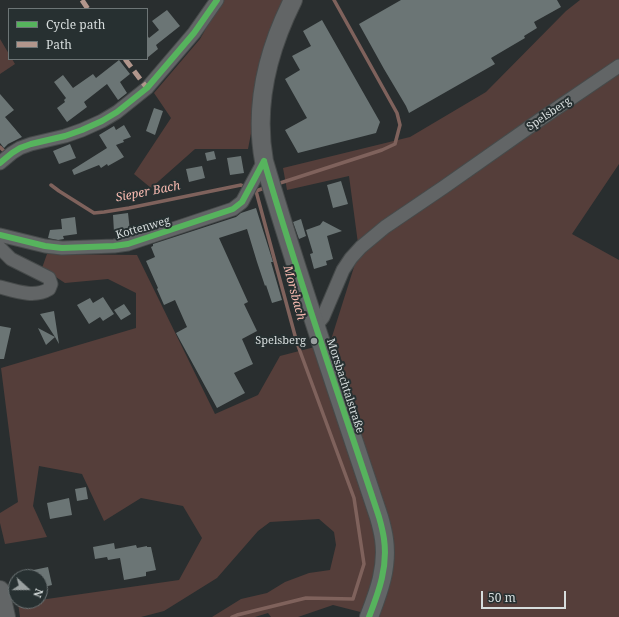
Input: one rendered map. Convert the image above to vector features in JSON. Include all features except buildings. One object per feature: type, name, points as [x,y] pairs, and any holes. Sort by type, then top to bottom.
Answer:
[{"type":"main road","name":"Morsbachtalstraße","points":[[293,0],[281,27],[266,75],[261,106],[260,132],[263,156],[274,196],[315,327],[379,517],[384,538],[385,551],[383,578],[368,617]]},
{"type":"main road","points":[[0,590],[6,617]]},
{"type":"street","points":[[0,164],[20,148],[82,130],[117,112],[147,88],[194,33],[217,0]]},
{"type":"street","name":"Spelsberg","points":[[315,327],[323,317],[343,270],[350,258],[361,247],[385,227],[619,66]]},
{"type":"street","name":"Kottenweg","points":[[0,235],[45,246],[62,248],[128,244],[233,209],[242,202],[263,156]]},
{"type":"street","points":[[0,248],[11,259],[49,278],[50,284],[49,289],[44,292],[35,293],[22,292],[0,287]]},
{"type":"shaded area","points":[[222,0],[285,0],[270,36],[248,149],[195,149],[151,188],[134,174],[171,118],[154,93],[200,39]]},
{"type":"shaded area","points":[[580,0],[619,0],[619,164],[572,234],[619,260],[619,617],[380,617],[333,605],[298,617],[271,617],[268,613],[255,617],[212,617],[241,599],[267,593],[285,582],[309,573],[330,570],[336,545],[334,532],[319,519],[270,522],[258,531],[217,578],[164,611],[141,617],[20,617],[19,609],[48,609],[48,599],[179,580],[202,538],[183,506],[141,498],[104,521],[82,474],[39,466],[33,506],[47,537],[5,544],[0,523],[0,513],[18,502],[1,368],[136,328],[136,293],[108,279],[65,283],[42,268],[47,254],[137,255],[215,414],[258,395],[280,356],[330,343],[359,251],[349,176],[287,190],[283,168],[410,137],[486,92],[566,11]]},
{"type":"shaded area","points":[[0,39],[8,52],[8,60],[13,60],[15,64],[0,74]]},
{"type":"waterway","name":"Morsbach","points":[[277,184],[382,150],[395,144],[400,125],[397,113],[334,0]]},
{"type":"waterway","name":"Sieper Bach","points":[[0,147],[4,151]]},
{"type":"waterway","name":"Sieper Bach","points":[[51,185],[94,213],[129,208],[241,185],[246,187]]},
{"type":"waterway","name":"Morsbach","points":[[232,617],[306,598],[353,599],[364,564],[354,498],[297,343],[256,191],[267,187]]},
{"type":"marked path","points":[[82,0],[87,8]]},
{"type":"marked path","points":[[126,60],[147,88]]},
{"type":"cycle path","points":[[0,163],[20,148],[82,130],[117,112],[147,88],[194,33],[217,0]]},
{"type":"cycle path","points":[[264,161],[305,295],[382,528],[385,549],[384,569],[369,617]]},
{"type":"cycle path","points":[[0,235],[45,246],[62,248],[128,244],[233,209],[242,202],[264,161]]},
{"type":"place","name":"Spelsberg","points":[[314,341]]}]
